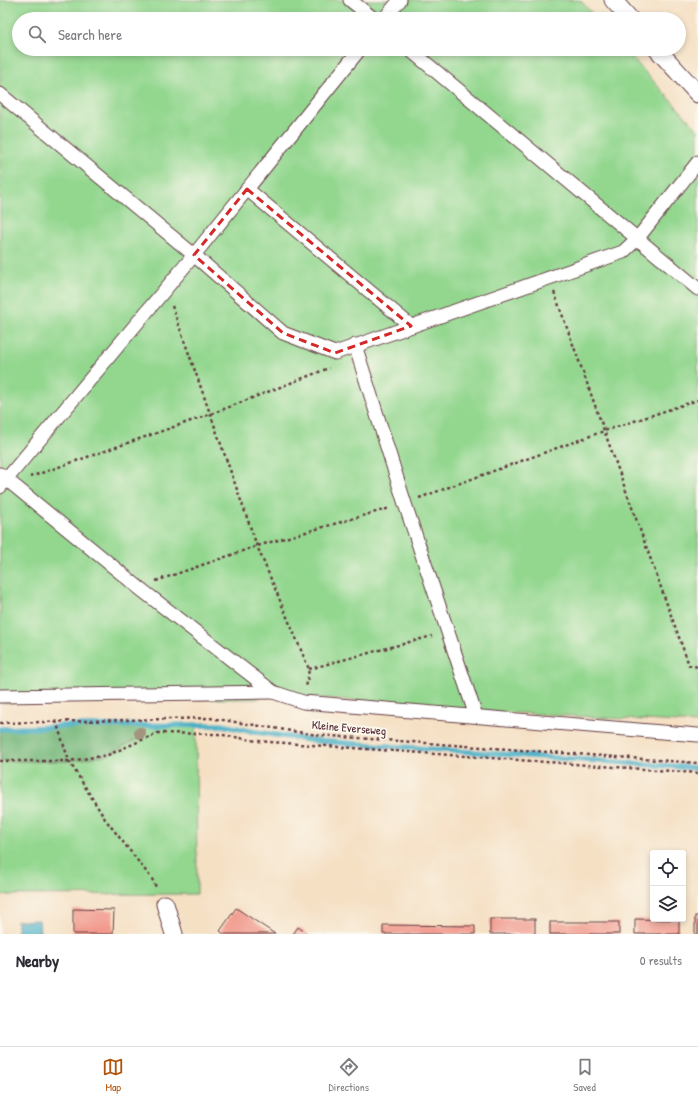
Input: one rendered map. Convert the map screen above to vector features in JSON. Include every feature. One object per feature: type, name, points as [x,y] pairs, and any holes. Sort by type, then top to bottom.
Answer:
[{"type":"street","points":[[350,0],[365,12]]},
{"type":"street","points":[[390,12],[400,0]]},
{"type":"street","points":[[613,0],[624,12]]},
{"type":"street","points":[[354,56],[166,289],[2,480],[273,692],[302,702],[698,735]]},
{"type":"street","points":[[417,56],[637,240],[698,289]]},
{"type":"street","points":[[663,56],[698,94]]},
{"type":"street","points":[[0,94],[194,255],[283,333],[335,353],[623,252],[637,240],[698,162]]},
{"type":"street","points":[[248,188],[411,326]]},
{"type":"street","points":[[355,345],[476,716]]},
{"type":"street","points":[[0,696],[273,692]]},
{"type":"street","points":[[165,904],[174,934]]},
{"type":"path","points":[[549,277],[689,665],[698,667]]},
{"type":"path","points":[[166,289],[257,546],[309,669],[302,702]]},
{"type":"path","points":[[2,480],[35,477],[211,414],[329,368],[335,353]]},
{"type":"path","points":[[309,669],[448,632]]},
{"type":"path","name":"Kleine Everseweg","points":[[0,723],[217,719],[317,735],[698,763]]},
{"type":"path","points":[[56,721],[69,761],[105,819],[152,879],[165,904]]},
{"type":"path","points":[[0,761],[69,761],[108,756],[158,733],[218,734],[256,741],[698,773]]},
{"type":"highlighted area","points":[[247,189],[411,326],[335,353],[283,333],[194,255]]},
{"type":"green space","points":[[0,0],[580,0],[591,12],[12,12],[12,56],[630,56],[698,130],[698,723],[483,711],[299,696],[274,685],[258,699],[131,699],[0,703]]},
{"type":"green space","points":[[210,723],[316,739],[698,767],[698,770],[316,742],[250,733],[222,726],[196,726],[197,894],[0,895],[0,761],[69,761],[108,755],[144,726],[144,724]]},
{"type":"green space","points":[[59,726],[144,726],[143,736],[108,755],[69,761],[0,761],[0,729]]},
{"type":"water","points":[[39,920],[40,932],[17,933],[17,921]]},
{"type":"building","points":[[236,908],[275,934],[224,934],[220,931]]},
{"type":"building","points":[[73,909],[114,910],[113,934],[73,934]]},
{"type":"building","points":[[695,916],[698,916],[698,934],[695,934]]},
{"type":"building","points":[[490,919],[535,919],[535,934],[490,934]]},
{"type":"building","points":[[635,919],[650,919],[650,922],[679,922],[679,934],[635,934]]},
{"type":"building","points":[[550,922],[619,922],[619,934],[550,934]]},
{"type":"building","points":[[383,925],[475,926],[475,934],[383,934]]},
{"type":"building","points":[[298,927],[308,934],[293,934]]},
{"type":"waterway","points":[[59,726],[222,725],[250,731],[316,741],[698,768]]},
{"type":"waterway","points":[[0,729],[56,727]]}]
